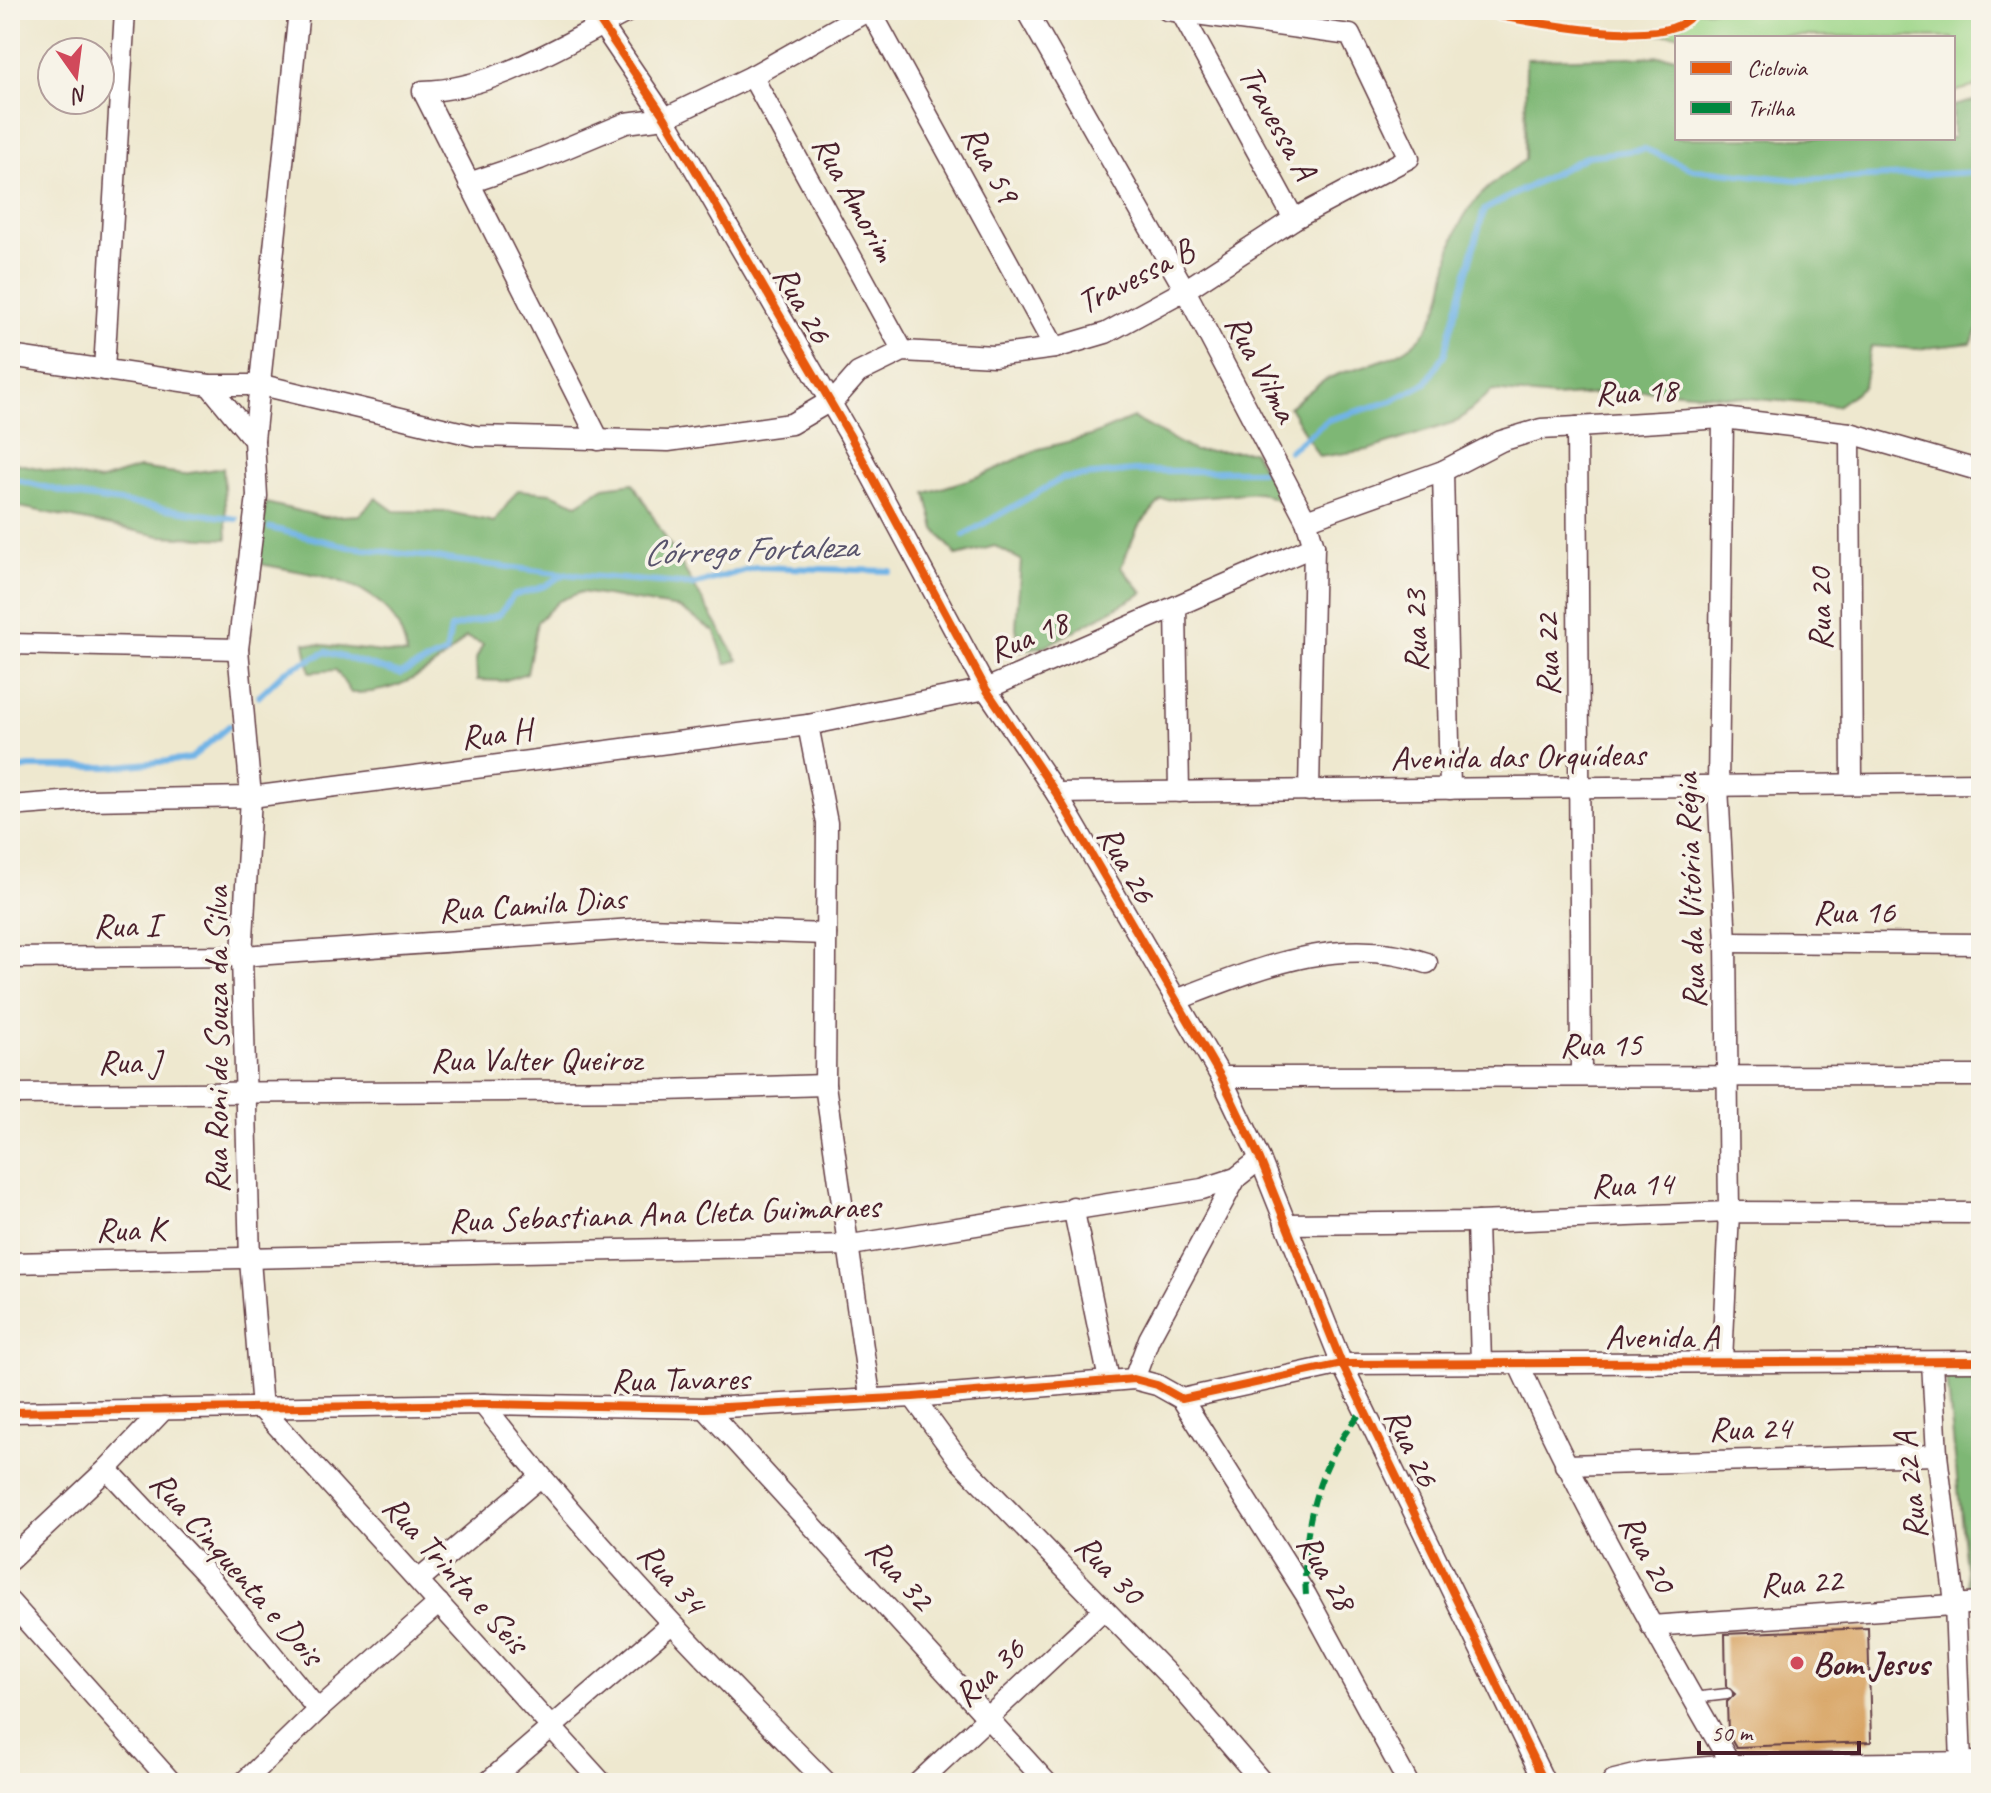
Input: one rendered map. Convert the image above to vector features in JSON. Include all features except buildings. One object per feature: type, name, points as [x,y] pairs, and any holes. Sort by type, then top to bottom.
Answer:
[{"type":"street","points":[[104,370],[125,10]]},
{"type":"street","points":[[262,385],[299,10]]},
{"type":"street","points":[[599,440],[423,91],[501,73],[555,52],[597,17],[631,10]]},
{"type":"street","points":[[469,183],[540,159],[626,123],[665,118],[752,76],[870,10]]},
{"type":"street","name":"Rua 59","points":[[870,10],[1055,348]]},
{"type":"street","name":"Rua Vilma","points":[[1026,10],[1185,290],[1306,520],[1314,546],[1309,791]]},
{"type":"street","name":"Travessa B","points":[[10,356],[209,385],[262,385],[476,436],[668,441],[791,424],[830,401],[858,373],[903,351],[994,356],[1055,348],[1106,333],[1185,290],[1294,219],[1409,158],[1350,35],[1175,12]]},
{"type":"street","name":"Travessa A","points":[[1175,12],[1294,219]]},
{"type":"street","name":"Rua 26","points":[[597,17],[665,118],[830,401],[986,689],[1056,793],[1221,1077],[1260,1159],[1342,1364],[1545,1783]]},
{"type":"street","name":"Rua Amorim","points":[[752,76],[903,351]]},
{"type":"street","points":[[209,385],[254,440]]},
{"type":"street","name":"Rua Roni de Souza da Silva","points":[[262,385],[254,440],[257,496],[238,649],[251,797],[242,956],[248,1092],[250,1260],[262,1409]]},
{"type":"street","name":"Rua 18","points":[[1306,520],[1443,471],[1501,441],[1541,429],[1723,418],[1850,433],[1981,471]]},
{"type":"street","name":"Rua da Vitória Régia","points":[[1722,1361],[1729,1212],[1726,942],[1718,786],[1723,418]]},
{"type":"street","name":"Rua 22","points":[[1577,427],[1581,1075]]},
{"type":"street","name":"Rua 20","points":[[1850,433],[1852,784]]},
{"type":"street","name":"Rua 23","points":[[1443,471],[1450,789]]},
{"type":"street","name":"Rua 18","points":[[986,689],[1314,546]]},
{"type":"street","points":[[1176,608],[1179,792]]},
{"type":"street","points":[[10,644],[238,649]]},
{"type":"street","name":"Rua H","points":[[10,806],[87,800],[251,797],[808,725],[986,689]]},
{"type":"street","points":[[808,725],[827,823],[825,1085],[851,1245],[870,1396]]},
{"type":"street","name":"Avenida das Orquídeas","points":[[1056,793],[1981,783]]},
{"type":"street","name":"Rua Camila Dias","points":[[242,956],[647,928],[826,934]]},
{"type":"street","name":"Rua 16","points":[[1726,942],[1981,944]]},
{"type":"street","points":[[1176,1000],[1320,951],[1395,952],[1427,963]]},
{"type":"street","name":"Rua I","points":[[10,958],[242,956]]},
{"type":"street","name":"Rua 15","points":[[1221,1077],[1981,1076]]},
{"type":"street","name":"Rua Valter Queiroz","points":[[248,1092],[665,1090],[825,1085]]},
{"type":"street","name":"Rua J","points":[[10,1094],[248,1092]]},
{"type":"street","name":"Rua Sebastiana Ana Cleta Guimaraes","points":[[250,1260],[405,1253],[851,1245],[1073,1207],[1202,1189],[1236,1178],[1260,1159]]},
{"type":"street","points":[[1134,1379],[1149,1339],[1236,1178]]},
{"type":"street","points":[[1073,1207],[1109,1380]]},
{"type":"street","name":"Rua 14","points":[[1285,1224],[1477,1222],[1729,1212],[1981,1213]]},
{"type":"street","points":[[1477,1222],[1481,1363]]},
{"type":"street","name":"Rua K","points":[[10,1263],[250,1260]]},
{"type":"street","name":"Avenida A","points":[[1342,1364],[1981,1361]]},
{"type":"street","name":"Rua 22 A","points":[[1932,1362],[1937,1455],[1955,1603]]},
{"type":"street","name":"Rua 20","points":[[1518,1363],[1565,1465],[1651,1626],[1733,1768]]},
{"type":"street","points":[[1182,1399],[1342,1364]]},
{"type":"street","name":"Rua Tavares","points":[[10,1412],[483,1404],[705,1408],[870,1396],[913,1397],[1134,1379],[1157,1385],[1182,1399]]},
{"type":"street","name":"Rua 30","points":[[913,1397],[959,1460],[1183,1690],[1263,1783]]},
{"type":"street","name":"Rua 28","points":[[1182,1399],[1306,1595],[1408,1783]]},
{"type":"street","name":"Rua 34","points":[[483,1404],[540,1477],[670,1625],[827,1783]]},
{"type":"street","name":"Rua 32","points":[[705,1408],[1047,1783]]},
{"type":"street","points":[[10,1560],[107,1469],[164,1409]]},
{"type":"street","name":"Rua Trinta e Seis","points":[[262,1409],[420,1579],[602,1783]]},
{"type":"street","name":"Rua 24","points":[[1565,1465],[1937,1455]]},
{"type":"street","name":"Rua Cinquenta e Dois","points":[[107,1469],[208,1576],[318,1710]]},
{"type":"street","points":[[420,1579],[540,1477]]},
{"type":"street","points":[[10,1602],[172,1783]]},
{"type":"street","points":[[243,1783],[318,1710],[439,1603]]},
{"type":"street","points":[[1615,1783],[1648,1775],[1733,1768],[1971,1764],[1955,1603]]},
{"type":"street","name":"Rua 22","points":[[1651,1626],[1981,1603]]},
{"type":"street","name":"Rua 36","points":[[918,1783],[1104,1609]]},
{"type":"street","points":[[487,1783],[670,1625]]},
{"type":"lane","points":[[1692,1698],[1727,1694]]},
{"type":"green space","points":[[1688,10],[1981,10],[1981,85],[1955,92],[1955,36],[1661,34],[1685,21]]},
{"type":"green space","points":[[1675,56],[1675,140],[1955,140],[1955,106],[1981,99],[1981,325],[1971,343],[1916,349],[1871,346],[1864,386],[1837,406],[1657,390],[1554,397],[1492,391],[1458,421],[1368,450],[1319,457],[1289,407],[1329,378],[1395,355],[1418,340],[1427,329],[1440,302],[1455,237],[1468,210],[1488,188],[1525,160],[1526,59]]},
{"type":"green space","points":[[1133,418],[1194,451],[1253,451],[1282,502],[1259,492],[1161,500],[1138,527],[1121,567],[1143,593],[1048,645],[1020,651],[1016,627],[1021,560],[995,546],[957,556],[935,529],[926,493],[983,475],[1039,449],[1091,436]]},
{"type":"green space","points":[[10,462],[99,481],[139,468],[183,474],[223,468],[227,539],[160,536],[10,505]]},
{"type":"green space","points":[[633,483],[738,660],[726,664],[715,632],[679,608],[581,592],[559,601],[537,622],[527,673],[503,681],[477,680],[476,659],[483,644],[466,637],[442,660],[414,678],[384,690],[351,693],[336,670],[310,672],[305,643],[407,655],[399,629],[387,610],[370,595],[350,585],[256,563],[266,503],[324,517],[359,515],[376,498],[394,511],[449,512],[494,522],[518,490],[551,493],[577,504],[604,487]]},
{"type":"green space","points":[[1981,1377],[1981,1587],[1968,1588],[1947,1378]]},
{"type":"waterway","name":"Córrego Fortaleza","points":[[1289,451],[1328,420],[1392,401],[1426,383],[1444,355],[1484,210],[1587,156],[1645,149],[1693,169],[1798,180],[1981,172]]},
{"type":"waterway","name":"Córrego Fortaleza","points":[[964,535],[1063,478],[1134,471],[1260,471]]},
{"type":"waterway","name":"Córrego Fortaleza","points":[[10,478],[80,496],[236,519]]},
{"type":"waterway","name":"Córrego Fortaleza","points":[[270,528],[350,547],[564,574],[693,585],[756,567],[890,571]]},
{"type":"waterway","name":"Córrego Fortaleza","points":[[259,696],[285,671],[326,652],[400,674],[446,653],[451,628],[499,615],[513,596],[545,586],[564,574]]},
{"type":"waterway","name":"Córrego Fortaleza","points":[[10,771],[29,767],[109,767],[190,759],[229,726]]},
{"type":"marked path","points":[[1306,1595],[1306,1545],[1316,1496],[1335,1450],[1364,1409]]},
{"type":"cycle path","points":[[592,10],[665,118],[849,434],[986,689],[1056,793],[1221,1077],[1260,1159],[1342,1364],[1545,1783]]},
{"type":"cycle path","points":[[1487,10],[1499,16],[1543,24],[1636,32],[1663,30],[1683,23],[1694,10]]},
{"type":"cycle path","points":[[10,1412],[483,1404],[705,1408],[913,1397],[1134,1379],[1157,1385],[1182,1399],[1342,1364],[1981,1361]]},
{"type":"place","name":"Bom Jesus","points":[[1797,1663]]}]
